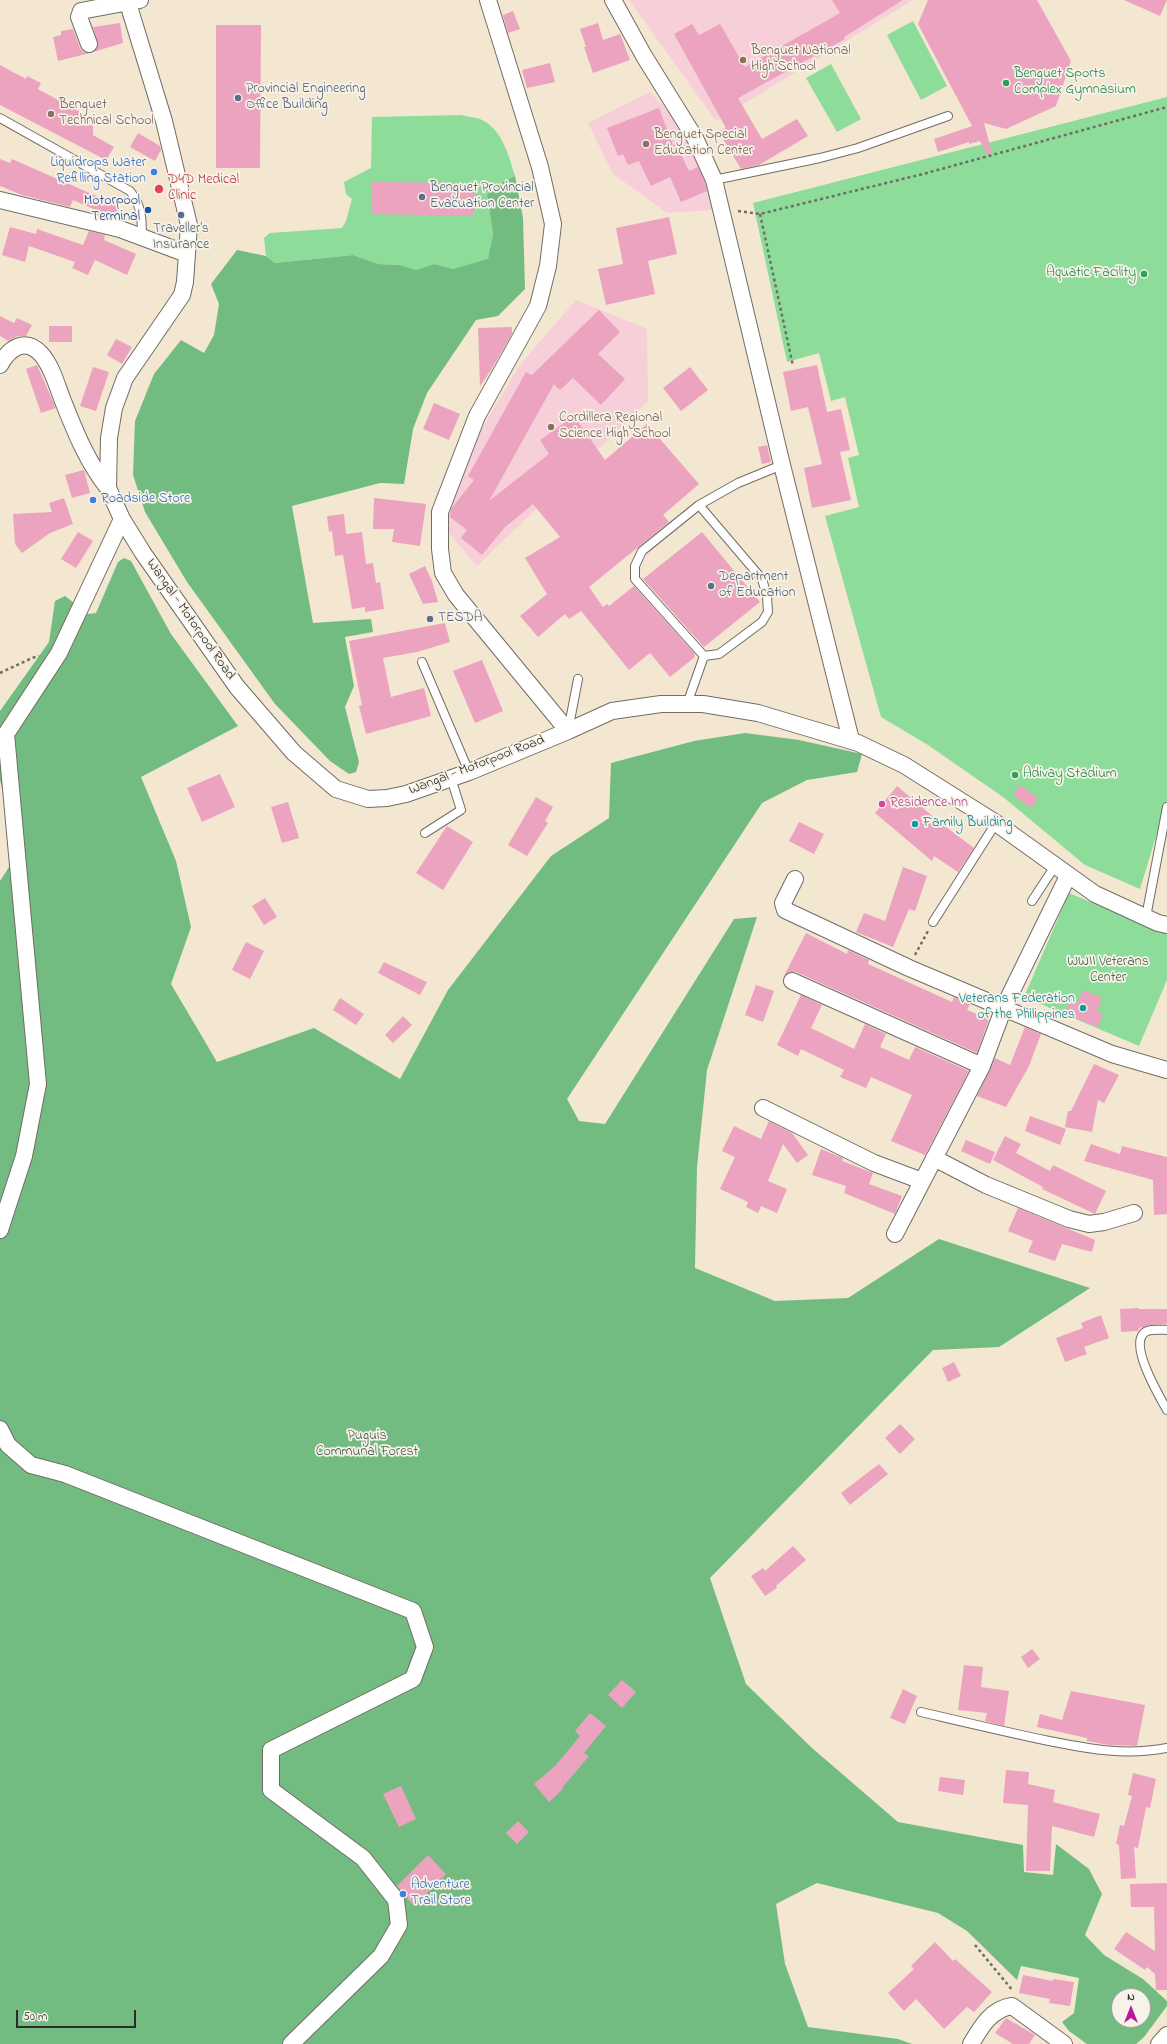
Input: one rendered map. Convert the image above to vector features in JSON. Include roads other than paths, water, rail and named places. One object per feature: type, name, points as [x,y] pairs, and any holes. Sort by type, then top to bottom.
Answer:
[{"type":"street","points":[[488,0],[540,167],[553,224],[548,266],[538,306],[477,416],[440,512],[440,550],[443,573],[456,595],[568,731]]},
{"type":"street","points":[[613,0],[644,56],[694,138],[714,180],[782,465],[851,740]]},
{"type":"street","points":[[90,44],[79,17],[81,11],[132,1]]},
{"type":"street","name":"Wangal - Motorpool Road","points":[[132,1],[164,121],[189,226],[185,282],[178,303],[125,378],[114,408],[109,438],[108,488],[122,519],[175,600],[238,687],[294,753],[336,789],[368,798],[387,798],[469,772],[612,711],[661,704],[703,704],[758,713],[851,740],[904,765],[996,823],[1095,894],[1167,925]]},
{"type":"street","points":[[0,200],[120,229],[187,254]]},
{"type":"street","points":[[0,365],[6,353],[16,346],[31,347],[41,354],[51,371],[79,438],[97,474],[108,488]]},
{"type":"street","points":[[0,1230],[24,1156],[38,1084],[6,734],[59,653],[122,519]]},
{"type":"street","points":[[895,1234],[982,1066],[1004,1007],[1061,871]]},
{"type":"street","points":[[795,878],[783,903],[785,910],[909,968],[1112,1054],[1167,1070]]},
{"type":"street","points":[[792,981],[982,1066]]},
{"type":"street","points":[[764,1108],[874,1163],[922,1181]]},
{"type":"street","points":[[934,1158],[986,1185],[1069,1219],[1089,1224],[1104,1222],[1134,1213]]},
{"type":"street","points":[[0,1429],[8,1445],[31,1465],[65,1474],[413,1611],[426,1647],[413,1678],[271,1750],[270,1790],[363,1858],[396,1900],[399,1925],[381,1956],[291,2044]]},
{"type":"street","points":[[971,2044],[982,2026],[995,2013],[1005,2007],[1012,2006],[1064,2044]]},
{"type":"street","points":[[1159,2044],[1167,2035]]},
{"type":"lane","points":[[714,180],[843,152],[948,116]]},
{"type":"lane","points":[[0,118],[130,192],[137,200],[142,213],[142,238]]},
{"type":"lane","points":[[704,656],[635,579],[635,566],[642,551],[699,505],[738,483],[782,465]]},
{"type":"lane","points":[[699,505],[762,579],[767,596],[768,612],[762,622],[719,654],[704,656]]},
{"type":"lane","points":[[687,704],[704,656]]},
{"type":"lane","points":[[422,662],[469,772]]},
{"type":"lane","points":[[568,731],[578,679]]},
{"type":"lane","points":[[426,832],[461,810],[451,778]]},
{"type":"lane","points":[[1146,917],[1167,807]]},
{"type":"lane","points":[[933,922],[996,823]]},
{"type":"lane","points":[[1032,901],[1061,871]]},
{"type":"lane","points":[[1167,1330],[1146,1331],[1142,1334],[1141,1339],[1143,1364],[1167,1410]]},
{"type":"lane","points":[[921,1712],[1029,1737],[1117,1753],[1150,1752],[1167,1748]]},
{"type":"place","name":"Benguet National High School","points":[[743,60]]},
{"type":"place","name":"Benguet Sports Complex Gymnasium","points":[[1006,83]]},
{"type":"place","name":"Provincial Engineering Office Building","points":[[238,98]]},
{"type":"place","name":"Benguet Technical School","points":[[51,114]]},
{"type":"place","name":"Benguet Special Education Center","points":[[646,144]]},
{"type":"place","name":"Liquidrops Water Refilling Station","points":[[154,172]]},
{"type":"place","name":"D4D Medical Clinic","points":[[159,189]]},
{"type":"place","name":"Benguet Provincial Evacuation Center","points":[[422,197]]},
{"type":"place","name":"Motorpool Terminal","points":[[148,210]]},
{"type":"place","name":"Traveller's Insurance","points":[[181,215]]},
{"type":"place","name":"Aquatic Facility","points":[[1144,274]]},
{"type":"place","name":"Cordillera Regional Science High School","points":[[551,427]]},
{"type":"place","name":"Roadside Store","points":[[93,500]]},
{"type":"place","name":"Department of Education","points":[[711,586]]},
{"type":"place","name":"TESDA","points":[[430,619]]},
{"type":"place","name":"Adivay Stadium","points":[[1015,775]]},
{"type":"place","name":"Residence Inn","points":[[882,804]]},
{"type":"place","name":"Family Building","points":[[915,824]]},
{"type":"place","name":"Veterans Federation of the Philippines","points":[[1083,1008]]},
{"type":"place","name":"Adventure Trail Store","points":[[403,1894]]},
{"type":"park label","name":"WWII Veterans Center","points":[[1108,972]]},
{"type":"park label","name":"Puguis Communal Forest","points":[[367,1446]]}]
